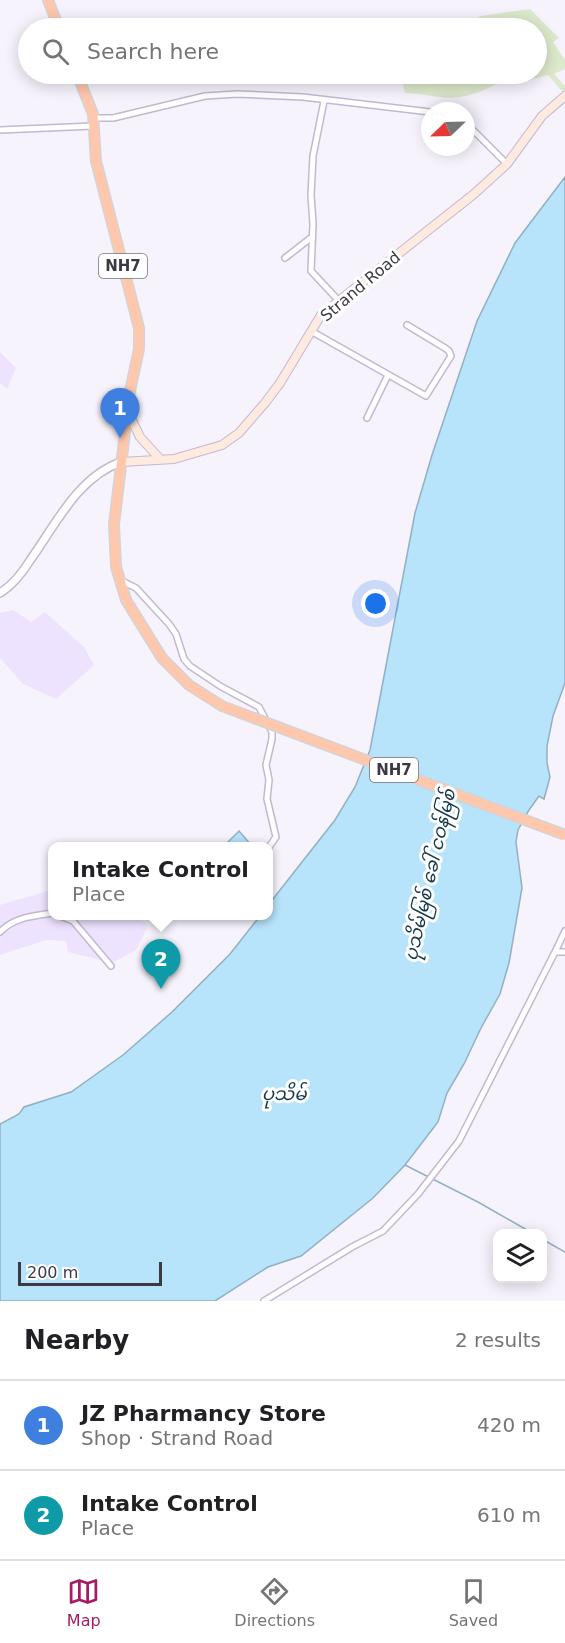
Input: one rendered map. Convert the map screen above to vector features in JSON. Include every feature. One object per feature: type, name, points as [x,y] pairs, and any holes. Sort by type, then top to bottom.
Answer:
[{"type":"highway","points":[[48,0],[55,18]]},
{"type":"highway","name":"NH7","points":[[80,84],[93,122],[96,161],[139,328],[139,349],[128,412],[114,524],[116,567],[126,600],[162,658],[189,685],[222,706],[565,835]]},
{"type":"main road","name":"Strand Road","points":[[121,462],[174,459],[222,445],[239,433],[280,383],[321,315],[474,194],[507,164],[542,116],[565,96]]},
{"type":"main road","points":[[128,412],[140,437],[160,459]]},
{"type":"street","points":[[0,130],[93,122],[205,96],[237,94],[303,97],[421,111]]},
{"type":"street","points":[[324,101],[313,156],[311,271],[339,301]]},
{"type":"street","points":[[475,132],[507,164]]},
{"type":"street","points":[[285,258],[312,237]]},
{"type":"street","points":[[311,331],[426,396],[451,356],[449,351],[407,325]]},
{"type":"street","points":[[367,418],[388,375]]},
{"type":"street","points":[[0,593],[8,588],[26,567],[82,486],[108,466],[121,462]]},
{"type":"street","points":[[120,580],[136,588],[169,624],[176,634],[184,659],[190,666],[259,708],[272,732],[266,765],[269,780],[267,799],[276,837],[273,842]]},
{"type":"street","points":[[0,932],[16,920],[48,914]]},
{"type":"street","points":[[71,920],[111,966]]},
{"type":"street","points":[[264,1301],[351,1247],[382,1231],[418,1194],[459,1141],[565,931]]},
{"type":"street","points":[[555,952],[565,952]]},
{"type":"shaded area","points":[[0,352],[16,368],[7,389],[0,383]]},
{"type":"shaded area","points":[[13,610],[31,622],[45,612],[84,647],[94,665],[56,699],[23,684],[0,658],[0,613]]},
{"type":"shaded area","points":[[48,891],[48,920],[142,920],[148,926],[136,950],[112,963],[68,952],[66,941],[46,940],[0,955],[0,905]]},
{"type":"green space","points":[[530,9],[539,18],[478,18]]},
{"type":"green space","points":[[547,26],[559,38],[553,42],[565,60],[565,69],[554,74],[565,86],[565,95],[548,75]]},
{"type":"green space","points":[[403,84],[498,84],[460,97],[447,98],[405,93]]},
{"type":"water","name":"ပုသိမ်","points":[[565,177],[565,683],[553,716],[547,746],[550,777],[544,799],[539,796],[518,830],[516,842],[522,888],[509,963],[500,994],[447,1093],[438,1122],[405,1165],[373,1198],[301,1256],[268,1267],[215,1301],[0,1301],[0,1124],[19,1114],[24,1107],[71,1092],[123,1055],[172,1012],[230,954],[257,920],[273,920],[273,899],[335,820],[355,787],[370,750],[415,513],[432,455],[477,321],[515,243]]},
{"type":"water","points":[[239,831],[249,842],[228,842]]},
{"type":"waterway","points":[[405,1165],[525,1229]]},
{"type":"waterway","points":[[547,1242],[565,1252]]},
{"type":"place","name":"JZ Pharmancy Store","points":[[120,438]]},
{"type":"place","name":"Intake Control","points":[[161,989]]},
{"type":"water label","name":"ပုသိမ်မြစ် ခေါ် ငဝန်မြစ်","points":[[430,875]]}]
